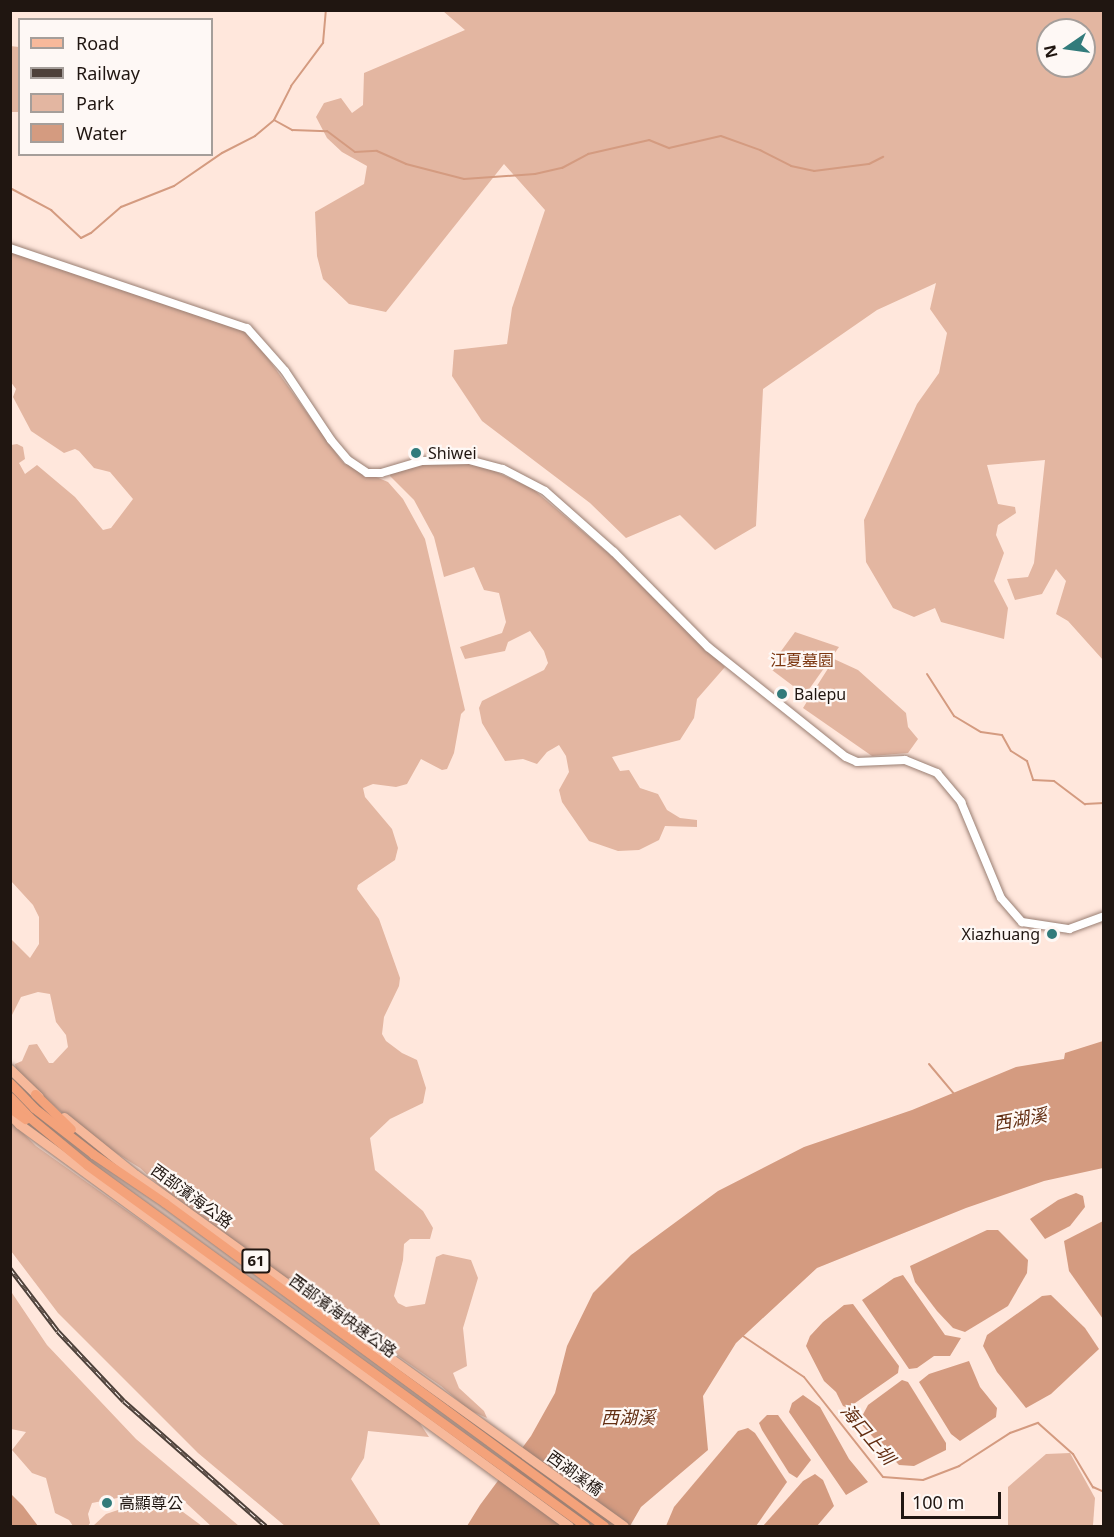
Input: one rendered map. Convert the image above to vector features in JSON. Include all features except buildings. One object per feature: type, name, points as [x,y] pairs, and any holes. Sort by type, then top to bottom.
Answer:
[{"type":"highway","name":"西部濱海快速公路","points":[[10,1083],[34,1108],[604,1527]]},
{"type":"highway","points":[[35,1094],[57,1117],[135,1183]]},
{"type":"highway","name":"西部濱海快速公路","points":[[10,1097],[29,1117],[87,1165],[488,1462],[585,1527]]},
{"type":"highway","points":[[10,1107],[87,1165]]},
{"type":"main road","points":[[10,248],[247,328],[285,371],[331,440],[348,460],[367,473],[381,473],[422,461],[469,460],[503,469],[545,491],[614,552],[708,647],[846,757],[857,762],[876,763],[905,760],[937,773],[961,802],[973,825],[1001,898],[1023,922],[1069,930],[1104,916]]},
{"type":"main road","name":"西部濱海公路","points":[[10,1069],[35,1094],[136,1175],[509,1444]]},
{"type":"main road","name":"61","points":[[10,1115],[19,1124],[488,1462],[569,1527]]},
{"type":"main road","name":"西湖溪橋","points":[[509,1444],[624,1527]]},
{"type":"green space","points":[[443,11],[1103,11],[1103,660],[1068,621],[1056,614],[1066,581],[1056,569],[1042,594],[1015,600],[1007,579],[1028,577],[1034,563],[1045,460],[987,465],[998,504],[1015,507],[1016,513],[998,525],[996,535],[1004,553],[994,581],[1008,608],[1004,639],[941,622],[935,608],[914,617],[893,608],[866,562],[864,520],[917,404],[939,373],[947,333],[930,309],[936,283],[877,310],[763,389],[756,526],[715,550],[680,515],[626,538],[590,503],[482,421],[452,376],[454,350],[507,344],[512,308],[545,210],[504,164],[386,312],[349,304],[323,279],[317,256],[315,212],[364,184],[367,166],[342,152],[327,138],[316,117],[324,103],[341,98],[352,113],[363,105],[364,73],[465,30]]},
{"type":"green space","points":[[10,46],[18,47],[18,112],[11,112]]},
{"type":"green space","points":[[11,252],[237,326],[251,336],[262,350],[341,460],[345,464],[388,482],[403,499],[425,539],[465,710],[461,714],[454,753],[447,769],[442,770],[421,759],[407,784],[396,787],[373,784],[363,788],[365,797],[392,829],[398,848],[395,860],[358,885],[357,889],[379,919],[400,978],[399,986],[384,1017],[382,1034],[386,1041],[402,1053],[417,1060],[426,1088],[423,1103],[390,1119],[370,1138],[375,1170],[423,1211],[433,1228],[430,1239],[410,1239],[404,1244],[403,1260],[394,1296],[398,1303],[406,1307],[425,1304],[436,1257],[443,1254],[471,1260],[478,1278],[463,1328],[467,1366],[453,1373],[459,1388],[484,1411],[487,1418],[469,1410],[441,1386],[177,1202],[140,1168],[86,1134],[17,1073],[15,1064],[22,1061],[29,1045],[37,1044],[49,1063],[53,1063],[68,1047],[66,1035],[56,1022],[50,994],[38,992],[21,997],[11,1017],[11,939],[30,958],[39,944],[39,917],[33,905],[11,881],[11,445],[17,444],[23,447],[25,459],[19,463],[25,474],[37,465],[75,497],[103,530],[111,528],[133,499],[110,472],[94,468],[79,451],[75,449],[64,453],[31,431],[13,397],[16,389],[10,381]]},
{"type":"green space","points":[[429,459],[471,460],[533,489],[621,564],[725,667],[697,699],[694,718],[680,740],[612,757],[620,771],[629,770],[640,788],[658,794],[667,810],[680,818],[697,820],[697,827],[665,826],[659,840],[639,850],[618,851],[589,841],[562,802],[559,790],[569,772],[566,756],[559,745],[547,752],[537,764],[523,759],[505,761],[482,723],[479,708],[482,701],[544,670],[548,663],[544,651],[530,631],[508,642],[505,651],[465,659],[460,647],[502,633],[506,622],[499,593],[484,590],[474,567],[444,577],[434,537],[414,500],[390,476],[390,469]]},
{"type":"green space","name":"江夏墓園","points":[[795,632],[839,647],[805,695],[772,670],[776,658]]},
{"type":"green space","points":[[834,659],[858,670],[906,713],[908,727],[918,739],[908,753],[872,756],[803,708]]},
{"type":"green space","points":[[11,1121],[36,1146],[415,1416],[429,1437],[368,1431],[364,1458],[351,1479],[381,1526],[285,1526],[198,1453],[58,1313],[11,1251]]},
{"type":"green space","points":[[10,1290],[47,1345],[136,1439],[239,1526],[211,1526],[185,1502],[138,1494],[92,1503],[88,1514],[90,1523],[88,1526],[73,1526],[69,1520],[55,1513],[46,1478],[32,1473],[12,1450],[26,1432],[11,1429]]},
{"type":"green space","points":[[1070,1453],[1095,1498],[1093,1525],[1008,1526],[1008,1487],[1046,1454]]},
{"type":"green space","points":[[160,1504],[183,1512],[202,1526],[93,1526],[106,1514],[133,1505]]},
{"type":"water","name":"西湖溪","points":[[1103,1041],[1103,1168],[1044,1181],[966,1208],[817,1268],[736,1343],[703,1396],[708,1450],[641,1507],[630,1526],[467,1526],[531,1436],[555,1393],[567,1346],[593,1293],[631,1255],[718,1191],[804,1147],[912,1110],[1016,1067],[1064,1059],[1065,1053]]},
{"type":"water","points":[[1076,1193],[1083,1196],[1085,1207],[1070,1226],[1045,1239],[1030,1219],[1058,1200]]},
{"type":"water","points":[[1104,1221],[1103,1319],[1069,1271],[1064,1241]]},
{"type":"water","points":[[987,1230],[998,1230],[1028,1260],[1027,1273],[1008,1306],[965,1332],[953,1328],[937,1311],[915,1282],[910,1266]]},
{"type":"water","points":[[903,1275],[945,1335],[961,1338],[950,1356],[934,1356],[917,1368],[909,1369],[862,1300],[894,1278]]},
{"type":"water","points":[[1051,1295],[1085,1328],[1099,1349],[1051,1394],[1026,1408],[997,1372],[983,1346],[987,1335],[1042,1296]]},
{"type":"water","points":[[853,1304],[899,1366],[898,1373],[848,1408],[843,1406],[836,1392],[824,1381],[806,1346],[810,1336],[823,1322],[844,1305]]},
{"type":"water","points":[[969,1361],[980,1387],[997,1408],[996,1417],[960,1441],[951,1434],[919,1382],[929,1374]]},
{"type":"water","points":[[902,1380],[908,1382],[946,1443],[946,1450],[914,1466],[899,1465],[859,1422],[868,1405]]},
{"type":"water","points":[[803,1395],[820,1407],[849,1459],[868,1482],[846,1495],[789,1412],[792,1403]]},
{"type":"water","points":[[767,1415],[778,1415],[811,1460],[797,1478],[789,1473],[762,1430],[759,1423]]},
{"type":"water","points":[[748,1428],[755,1433],[787,1482],[756,1526],[666,1526],[674,1507],[738,1431]]},
{"type":"water","points":[[815,1474],[823,1480],[834,1506],[817,1526],[763,1526],[803,1481]]},
{"type":"water","points":[[11,1494],[23,1506],[38,1526],[11,1526]]},
{"type":"waterway","points":[[10,188],[51,210],[81,238],[91,233],[121,207],[174,186],[222,153],[255,136],[274,120],[291,86],[323,43],[326,10]]},
{"type":"waterway","points":[[274,120],[292,130],[327,131],[355,152],[377,151],[406,164],[464,179],[535,174],[562,168],[588,154],[649,140],[669,148],[721,136],[760,150],[791,166],[814,171],[869,164],[883,157]]},
{"type":"waterway","points":[[927,674],[954,716],[981,732],[1002,735],[1011,751],[1027,761],[1033,780],[1054,781],[1085,804],[1104,803]]},
{"type":"waterway","points":[[929,1064],[954,1094]]},
{"type":"waterway","name":"海口上圳","points":[[743,1336],[804,1377],[883,1477],[923,1480],[959,1466],[1010,1433],[1038,1423],[1073,1454],[1093,1487],[1104,1492]]},
{"type":"railway","points":[[10,1268],[58,1331],[124,1401],[266,1526]]},
{"type":"place","name":"Shiwei","points":[[416,453]]},
{"type":"place","name":"Balepu","points":[[782,694]]},
{"type":"place","name":"Xiazhuang","points":[[1052,934]]},
{"type":"place","name":"高顯尊公","points":[[107,1503]]}]
